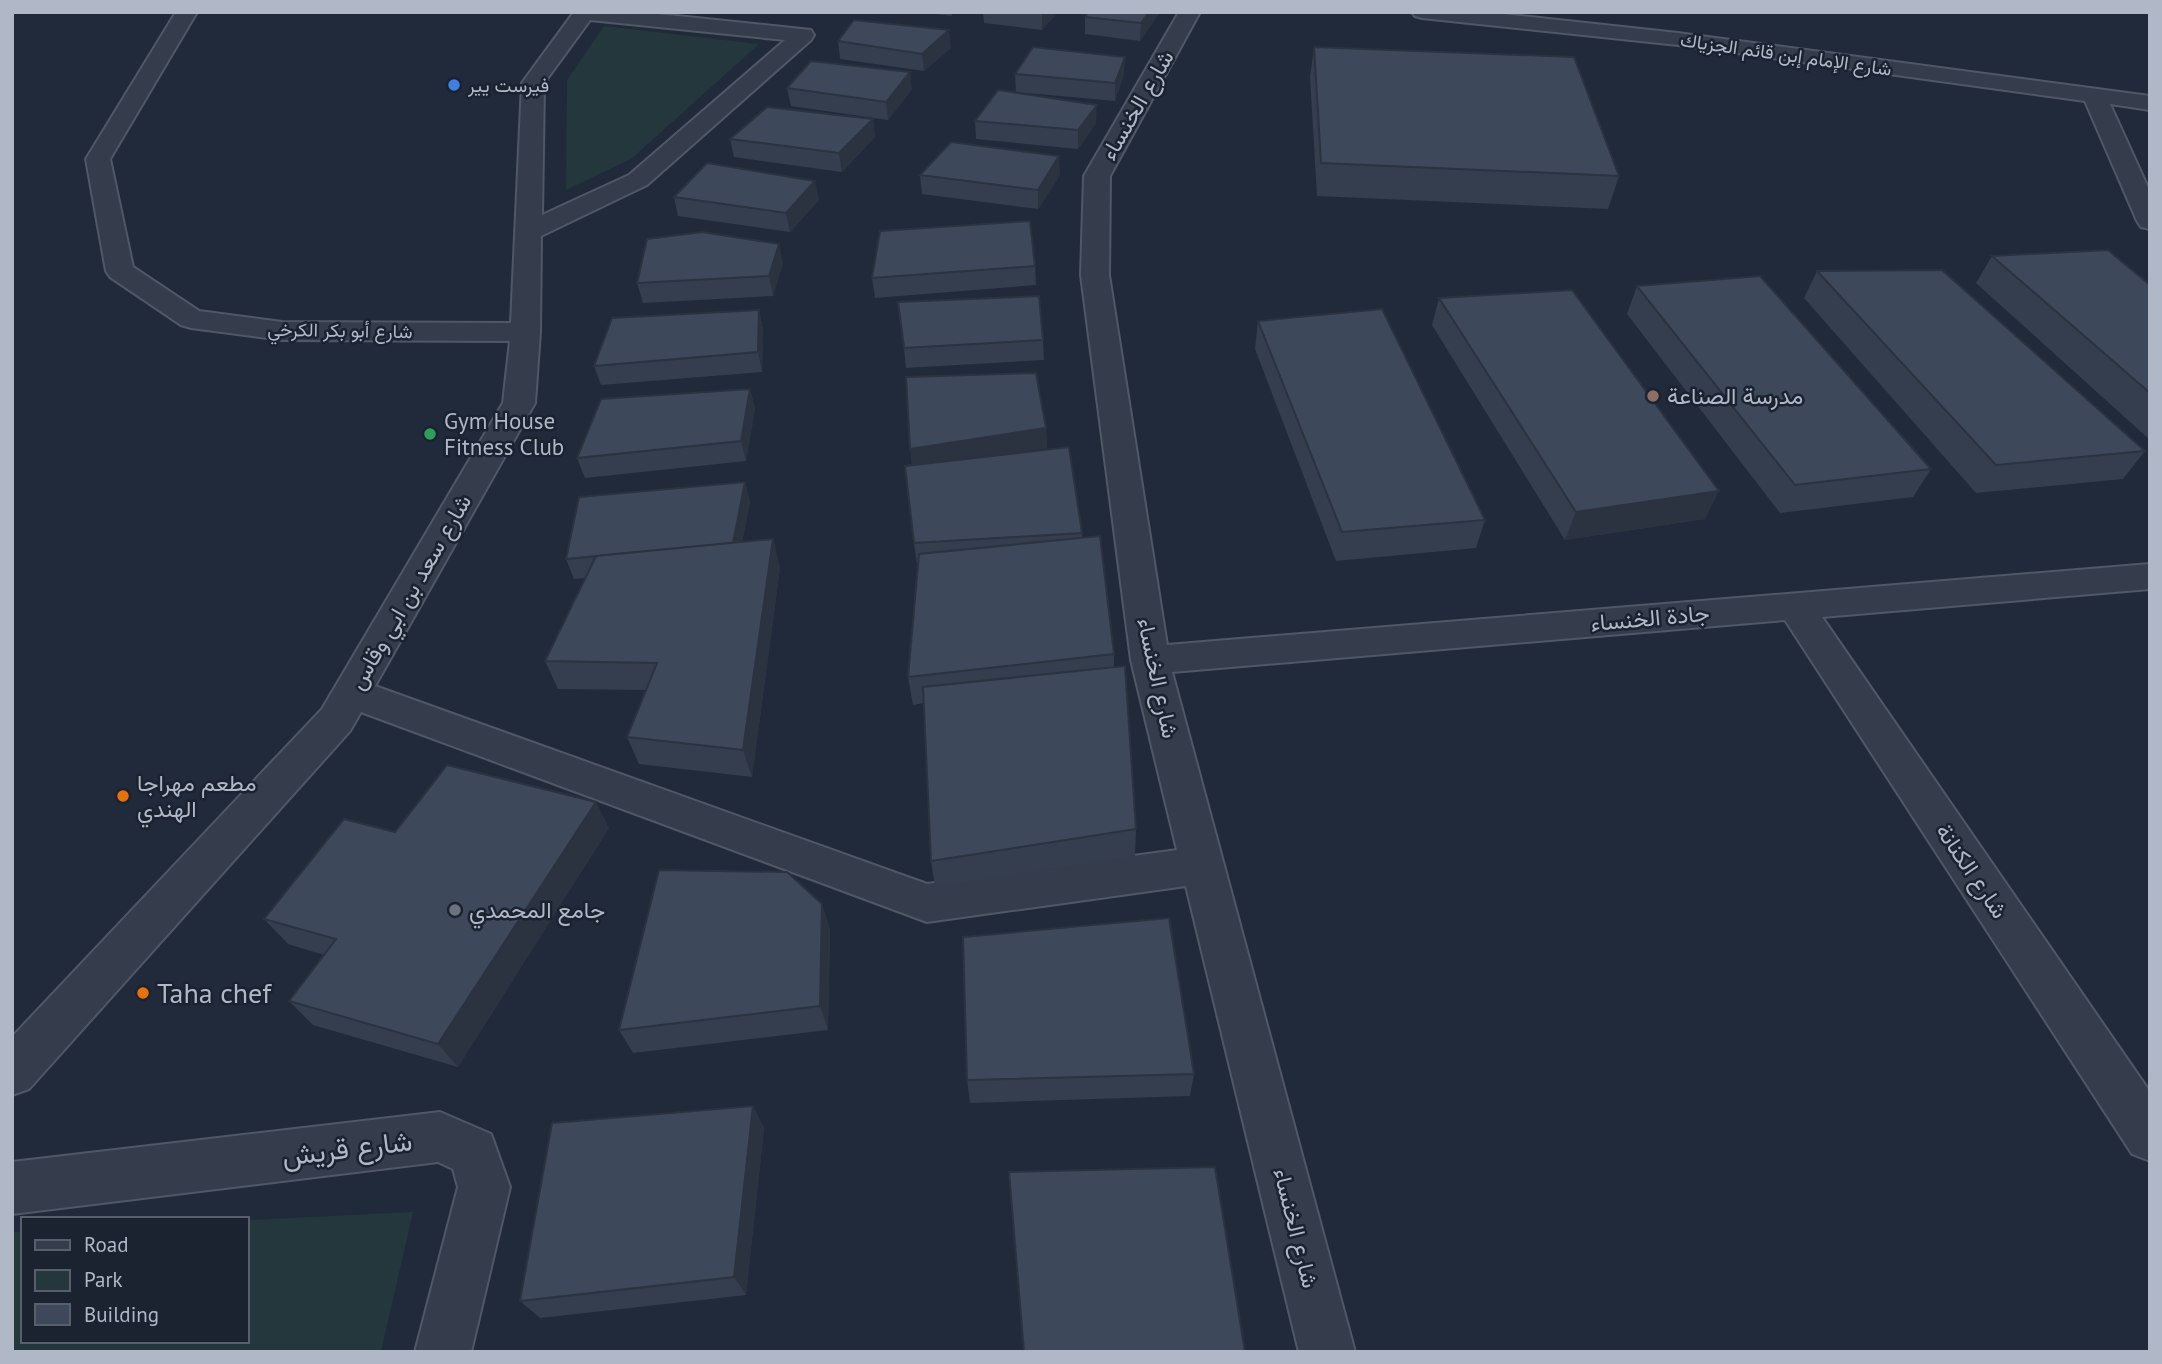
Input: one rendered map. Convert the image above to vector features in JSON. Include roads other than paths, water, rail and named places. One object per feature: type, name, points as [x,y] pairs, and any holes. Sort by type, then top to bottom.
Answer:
[{"type":"street","name":"شارع أبو بكر الكرخي","points":[[187,12],[98,159],[120,271],[191,319],[282,331],[525,332]]},
{"type":"street","name":"شارع سعد بن ابي وقاس","points":[[12,1072],[336,720],[519,403],[525,332],[533,83],[585,12]]},
{"type":"street","points":[[528,232],[638,180],[803,35],[585,12]]},
{"type":"street","name":"شارع الخنساء","points":[[1190,12],[1097,176],[1095,275],[1150,660],[1327,1352]]},
{"type":"street","name":"شارع الإمام إبن قائم الجزياك","points":[[1422,12],[1678,39],[2150,103]]},
{"type":"street","points":[[1676,12],[1678,39]]},
{"type":"street","points":[[2095,97],[2150,221]]},
{"type":"street","name":"جادة الخنساء","points":[[1150,660],[2150,576]]},
{"type":"street","name":"شارع الكنانة","points":[[1795,606],[2150,1136]]},
{"type":"street","points":[[352,693],[927,903],[1203,865]]},
{"type":"street","name":"شارع قريش","points":[[12,1188],[440,1137],[473,1152],[484,1187],[443,1352]]},
{"type":"place","name":"فيرست يير","points":[[454,85]]},
{"type":"place","name":"مدرسة الصناعة","points":[[1653,396]]},
{"type":"place","name":"Gym House Fitness Club","points":[[430,434]]},
{"type":"place","name":"مطعم مهراجا الهندي","points":[[123,796]]},
{"type":"place","name":"جامع المحمدي","points":[[455,910]]},
{"type":"place","name":"Taha chef","points":[[143,993]]}]
